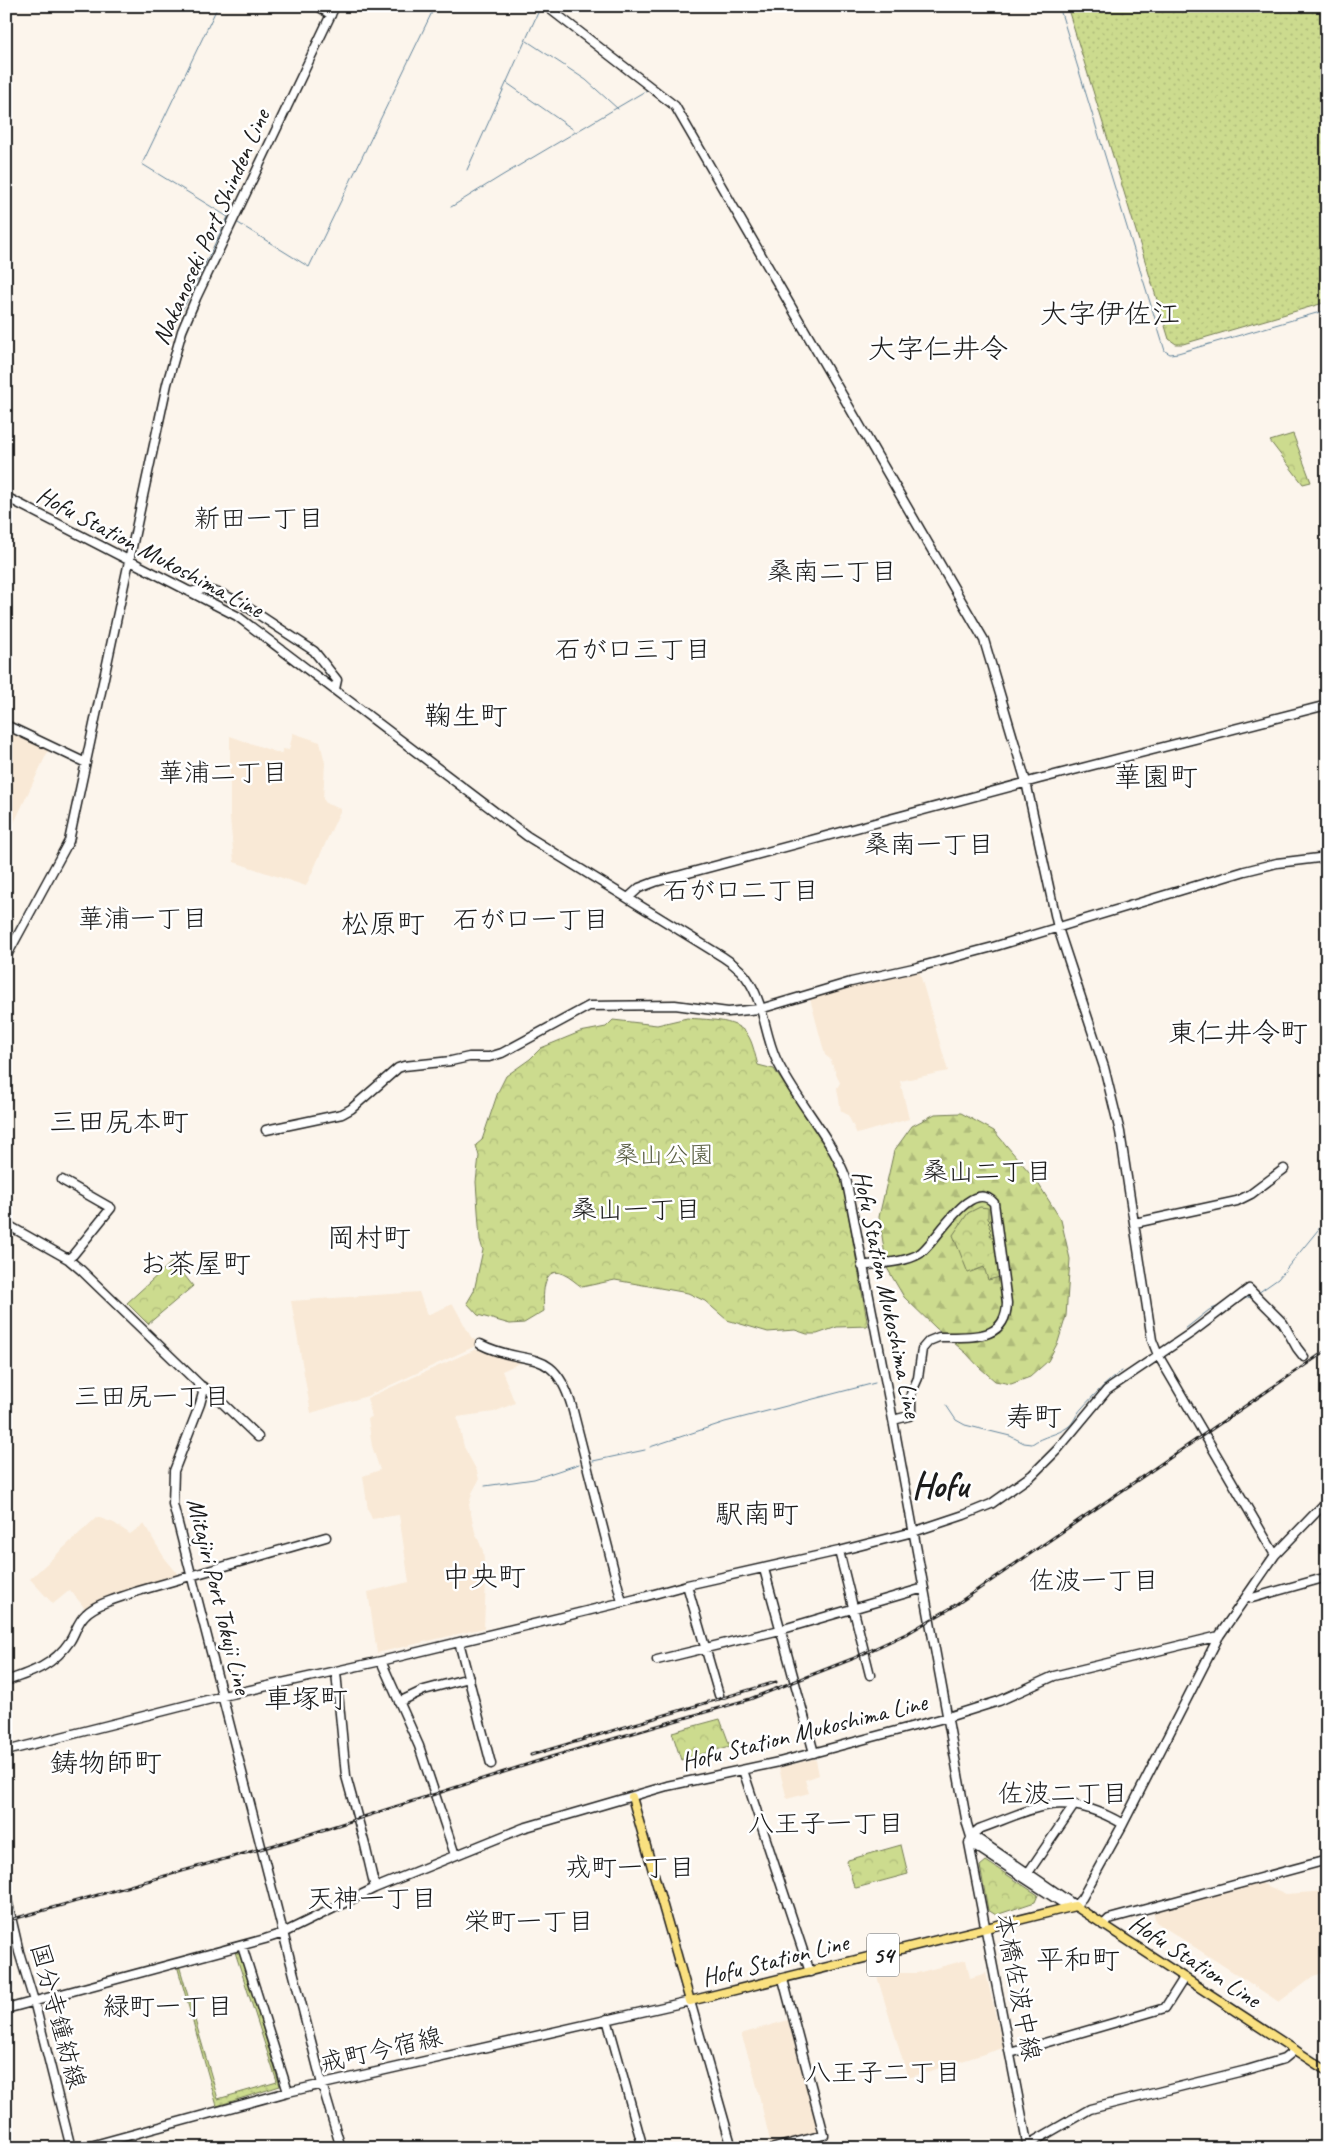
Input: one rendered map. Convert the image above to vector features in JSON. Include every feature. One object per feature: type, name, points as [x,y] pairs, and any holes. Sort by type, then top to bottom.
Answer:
[{"type":"main road","name":"Hofu Station Line","points":[[632,1797],[690,2001],[1075,1906],[1327,2071]]},
{"type":"street","points":[[318,6],[331,15]]},
{"type":"street","name":"Nakanoseki Port Shinden Line","points":[[6,957],[69,841],[167,384],[182,331],[210,268],[335,6]]},
{"type":"street","points":[[546,6],[674,106],[980,632],[988,652],[1026,782],[1058,928],[1104,1067],[1120,1132],[1152,1340],[1158,1355],[1276,1555]]},
{"type":"street","name":"Hofu Station Mukoshima Line","points":[[6,497],[237,616],[527,836],[736,966],[751,984],[769,1042],[777,1061],[840,1163],[846,1178],[948,1717],[743,1770],[667,1786],[632,1797]]},
{"type":"street","points":[[190,592],[204,588],[222,594],[303,643],[321,658],[337,680],[335,690]]},
{"type":"street","points":[[628,898],[639,888],[655,882],[1026,782],[1327,704]]},
{"type":"street","points":[[6,726],[86,763]]},
{"type":"street","points":[[266,1130],[342,1114],[351,1109],[398,1068],[404,1066],[469,1057],[490,1057],[502,1053],[589,1006],[675,1005],[728,1012],[760,1009],[851,982],[918,967],[1058,928],[1245,871],[1284,862],[1327,857]]},
{"type":"street","points":[[1135,1223],[1237,1201],[1251,1194],[1284,1169]]},
{"type":"street","points":[[62,1180],[111,1208],[74,1255],[68,1259]]},
{"type":"street","points":[[862,1266],[911,1258],[925,1249],[953,1214],[966,1203],[985,1198],[991,1199],[994,1203],[1007,1303],[1004,1320],[990,1334],[939,1337],[925,1344],[922,1349],[918,1378],[911,1394],[911,1414],[893,1420]]},
{"type":"street","points":[[6,1224],[68,1259],[200,1385],[211,1392],[258,1437]]},
{"type":"street","points":[[6,1751],[222,1696],[381,1662],[687,1584],[764,1569],[839,1551],[913,1532],[991,1504],[1016,1488],[1046,1462],[1107,1390],[1249,1288],[1283,1323],[1304,1357]]},
{"type":"street","points":[[480,1344],[494,1350],[540,1361],[554,1370],[562,1380],[572,1407],[622,1602]]},
{"type":"street","name":"Mitajiri Port Tokuji Line","points":[[200,1385],[202,1397],[178,1459],[172,1486],[175,1513],[322,2084],[341,2148]]},
{"type":"street","points":[[1075,1906],[1082,1898],[1123,1824],[1219,1636],[1276,1555],[1327,1501]]},
{"type":"street","points":[[6,1681],[52,1662],[65,1649],[73,1637],[79,1621],[88,1612],[135,1592],[326,1537]]},
{"type":"street","points":[[839,1551],[870,1675]]},
{"type":"street","points":[[764,1569],[814,1752]]},
{"type":"street","points":[[1247,1595],[1252,1598],[1327,1577]]},
{"type":"street","points":[[687,1584],[718,1695]]},
{"type":"street","points":[[657,1660],[780,1630],[924,1588]]},
{"type":"street","points":[[1075,1906],[1061,1902],[989,1856],[973,1843],[965,1816],[948,1717],[999,1701],[1054,1676],[1219,1636]]},
{"type":"street","points":[[459,1642],[491,1764]]},
{"type":"street","points":[[381,1662],[418,1746],[454,1855]]},
{"type":"street","points":[[336,1672],[346,1776],[375,1888]]},
{"type":"street","points":[[399,1702],[424,1690],[469,1678]]},
{"type":"street","points":[[743,1770],[810,1972]]},
{"type":"street","points":[[6,2009],[242,1946],[283,1933],[375,1888],[523,1828],[632,1797]]},
{"type":"street","points":[[972,1835],[979,1829],[1041,1806],[1053,1804],[1075,1804],[1097,1810],[1123,1824]]},
{"type":"street","points":[[1028,1873],[1075,1804]]},
{"type":"street","points":[[972,1835],[1075,1906]]},
{"type":"street","name":"本橋佐波中線","points":[[972,1835],[969,1843],[1010,2053],[1026,2147]]},
{"type":"street","points":[[1103,1925],[1109,1919],[1327,1860]]},
{"type":"street","name":"国分寺鐘紡線","points":[[6,1895],[19,1952],[72,2148]]},
{"type":"street","points":[[242,1946],[288,2092]]},
{"type":"street","points":[[1010,2053],[1165,2008],[1184,1978]]},
{"type":"street","points":[[774,2148],[824,2135],[783,1979]]},
{"type":"street","points":[[690,2001],[732,2148]]},
{"type":"street","name":"戒町今宿線","points":[[83,2148],[288,2092],[690,2001]]},
{"type":"street","points":[[607,2019],[643,2148]]},
{"type":"street","points":[[1026,2147],[1090,2109],[1198,2084],[1247,2070],[1284,2059],[1295,2050]]},
{"type":"shaded area","points":[[6,729],[48,749],[48,751],[6,840]]},
{"type":"shaded area","points":[[293,733],[320,742],[325,763],[323,799],[327,804],[341,809],[306,886],[234,862],[230,817],[230,736],[281,754],[283,749],[289,750]]},
{"type":"shaded area","points":[[918,967],[948,1071],[900,1081],[909,1119],[857,1134],[848,1115],[841,1111],[837,1088],[840,1083],[830,1059],[825,1055],[809,995]]},
{"type":"shaded area","points":[[419,1292],[427,1315],[453,1304],[471,1337],[480,1344],[367,1396],[311,1413],[291,1301]]},
{"type":"shaded area","points":[[483,1349],[495,1355],[522,1362],[502,1371],[515,1403],[494,1412],[457,1417],[464,1447],[477,1471],[479,1480],[472,1493],[469,1505],[475,1532],[483,1551],[486,1579],[484,1628],[377,1653],[368,1592],[409,1582],[399,1515],[372,1519],[368,1510],[363,1476],[380,1470],[372,1446],[368,1418],[372,1417],[367,1398],[474,1350]]},
{"type":"shaded area","points":[[97,1517],[114,1523],[130,1534],[144,1524],[164,1557],[181,1578],[88,1612],[70,1590],[53,1604],[30,1579]]},
{"type":"shaded area","points":[[813,1759],[816,1760],[819,1775],[805,1780],[809,1793],[787,1799],[779,1768]]},
{"type":"shaded area","points":[[1259,1882],[1286,1894],[1327,1891],[1327,1972],[1313,1976],[1279,2002],[1156,1922],[1153,1911]]},
{"type":"shaded area","points":[[966,1960],[970,1978],[986,1973],[1003,2048],[908,2078],[876,1973],[917,1973]]},
{"type":"shaded area","points":[[788,2020],[819,2132],[771,2145],[753,2070],[741,2034]]},
{"type":"green space","points":[[1067,6],[1327,6],[1327,302],[1183,344],[1176,344],[1169,339]]},
{"type":"green space","points":[[1293,434],[1311,482],[1303,484],[1270,441]]},
{"type":"green space","name":"桑山公園","points":[[687,1018],[727,1022],[742,1029],[751,1041],[758,1065],[774,1069],[835,1162],[842,1178],[868,1326],[837,1327],[817,1334],[807,1334],[795,1330],[768,1332],[727,1320],[705,1301],[688,1293],[615,1280],[582,1287],[566,1275],[556,1272],[547,1278],[543,1299],[544,1311],[524,1323],[510,1324],[478,1315],[467,1303],[474,1291],[483,1250],[480,1240],[476,1182],[479,1156],[476,1145],[482,1140],[498,1092],[506,1076],[530,1059],[541,1048],[580,1032],[606,1027],[613,1020],[657,1025]]},
{"type":"green space","points":[[961,1113],[994,1131],[1036,1180],[1061,1220],[1070,1259],[1066,1316],[1058,1342],[1048,1361],[1030,1377],[1011,1384],[995,1381],[936,1328],[904,1297],[887,1268],[879,1217],[894,1151],[912,1126],[935,1114]]},
{"type":"green space","points":[[980,1207],[988,1208],[990,1235],[997,1243],[1000,1277],[988,1280],[984,1267],[968,1273],[953,1235],[968,1213]]},
{"type":"green space","points":[[173,1261],[193,1286],[148,1324],[127,1303]]},
{"type":"green space","points":[[720,1719],[730,1746],[681,1760],[672,1732]]},
{"type":"green space","points":[[901,1845],[908,1874],[854,1887],[848,1860]]},
{"type":"green space","points":[[986,1861],[1038,1895],[1035,1902],[996,1915],[988,1910],[980,1866]]},
{"type":"green space","points":[[235,1952],[241,1955],[280,2086],[217,2106],[178,1969],[179,1965],[218,2099],[277,2082]]},
{"type":"waterway","points":[[167,341],[228,217],[142,164],[218,6]]},
{"type":"waterway","points":[[238,223],[309,267],[435,6]]},
{"type":"waterway","points":[[467,170],[541,6]]},
{"type":"waterway","points":[[1059,6],[1165,351],[1170,354],[1178,353],[1327,310]]},
{"type":"waterway","points":[[527,41],[586,80],[618,109]]},
{"type":"waterway","points":[[507,83],[574,130]]},
{"type":"waterway","points":[[451,207],[647,90]]},
{"type":"waterway","points":[[1258,1293],[1278,1279],[1327,1219]]},
{"type":"waterway","points":[[1239,1301],[1252,1296]]},
{"type":"waterway","points":[[1185,1329],[1209,1310],[1217,1307]]},
{"type":"waterway","points":[[946,1405],[956,1420],[965,1425],[1010,1436],[1024,1443],[1032,1444],[1068,1427],[1091,1398],[1122,1371]]},
{"type":"waterway","points":[[650,1447],[725,1422],[875,1383]]},
{"type":"waterway","points":[[593,1461],[645,1450]]},
{"type":"waterway","points":[[485,1486],[534,1479],[579,1464]]},
{"type":"railway","points":[[6,1921],[285,1842],[551,1757],[750,1699],[852,1659],[908,1633],[951,1608],[1327,1350]]},
{"type":"railway","points":[[531,1755],[776,1682]]},
{"type":"district","name":"大字伊佐江","points":[[1110,313]]},
{"type":"district","name":"大字仁井令","points":[[938,348]]},
{"type":"district","name":"新田一丁目","points":[[259,518]]},
{"type":"district","name":"桑南二丁目","points":[[832,571]]},
{"type":"district","name":"石が口三丁目","points":[[633,649]]},
{"type":"district","name":"鞠生町","points":[[466,715]]},
{"type":"district","name":"華浦二丁目","points":[[223,772]]},
{"type":"district","name":"華園町","points":[[1156,776]]},
{"type":"district","name":"桑南一丁目","points":[[929,844]]},
{"type":"district","name":"石が口二丁目","points":[[741,890]]},
{"type":"district","name":"華浦一丁目","points":[[143,918]]},
{"type":"district","name":"石が口一丁目","points":[[531,919]]},
{"type":"district","name":"松原町","points":[[383,923]]},
{"type":"district","name":"東仁井令町","points":[[1238,1032]]},
{"type":"district","name":"三田尻本町","points":[[119,1121]]},
{"type":"district","name":"桑山二丁目","points":[[987,1171]]},
{"type":"district","name":"桑山一丁目","points":[[636,1209]]},
{"type":"district","name":"岡村町","points":[[369,1237]]},
{"type":"district","name":"お茶屋町","points":[[195,1263]]},
{"type":"district","name":"三田尻一丁目","points":[[152,1396]]},
{"type":"district","name":"寿町","points":[[1034,1416]]},
{"type":"district","name":"Hofu","points":[[940,1485]]},
{"type":"district","name":"駅南町","points":[[757,1513]]},
{"type":"district","name":"中央町","points":[[484,1576]]},
{"type":"district","name":"佐波一丁目","points":[[1094,1580]]},
{"type":"district","name":"車塚町","points":[[306,1698]]},
{"type":"district","name":"鋳物師町","points":[[106,1762]]},
{"type":"district","name":"佐波二丁目","points":[[1063,1793]]},
{"type":"district","name":"八王子一丁目","points":[[826,1823]]},
{"type":"district","name":"戎町一丁目","points":[[630,1867]]},
{"type":"district","name":"天神一丁目","points":[[372,1898]]},
{"type":"district","name":"栄町一丁目","points":[[529,1921]]},
{"type":"district","name":"平和町","points":[[1078,1959]]},
{"type":"district","name":"緑町一丁目","points":[[168,2006]]},
{"type":"district","name":"八王子二丁目","points":[[883,2072]]}]
